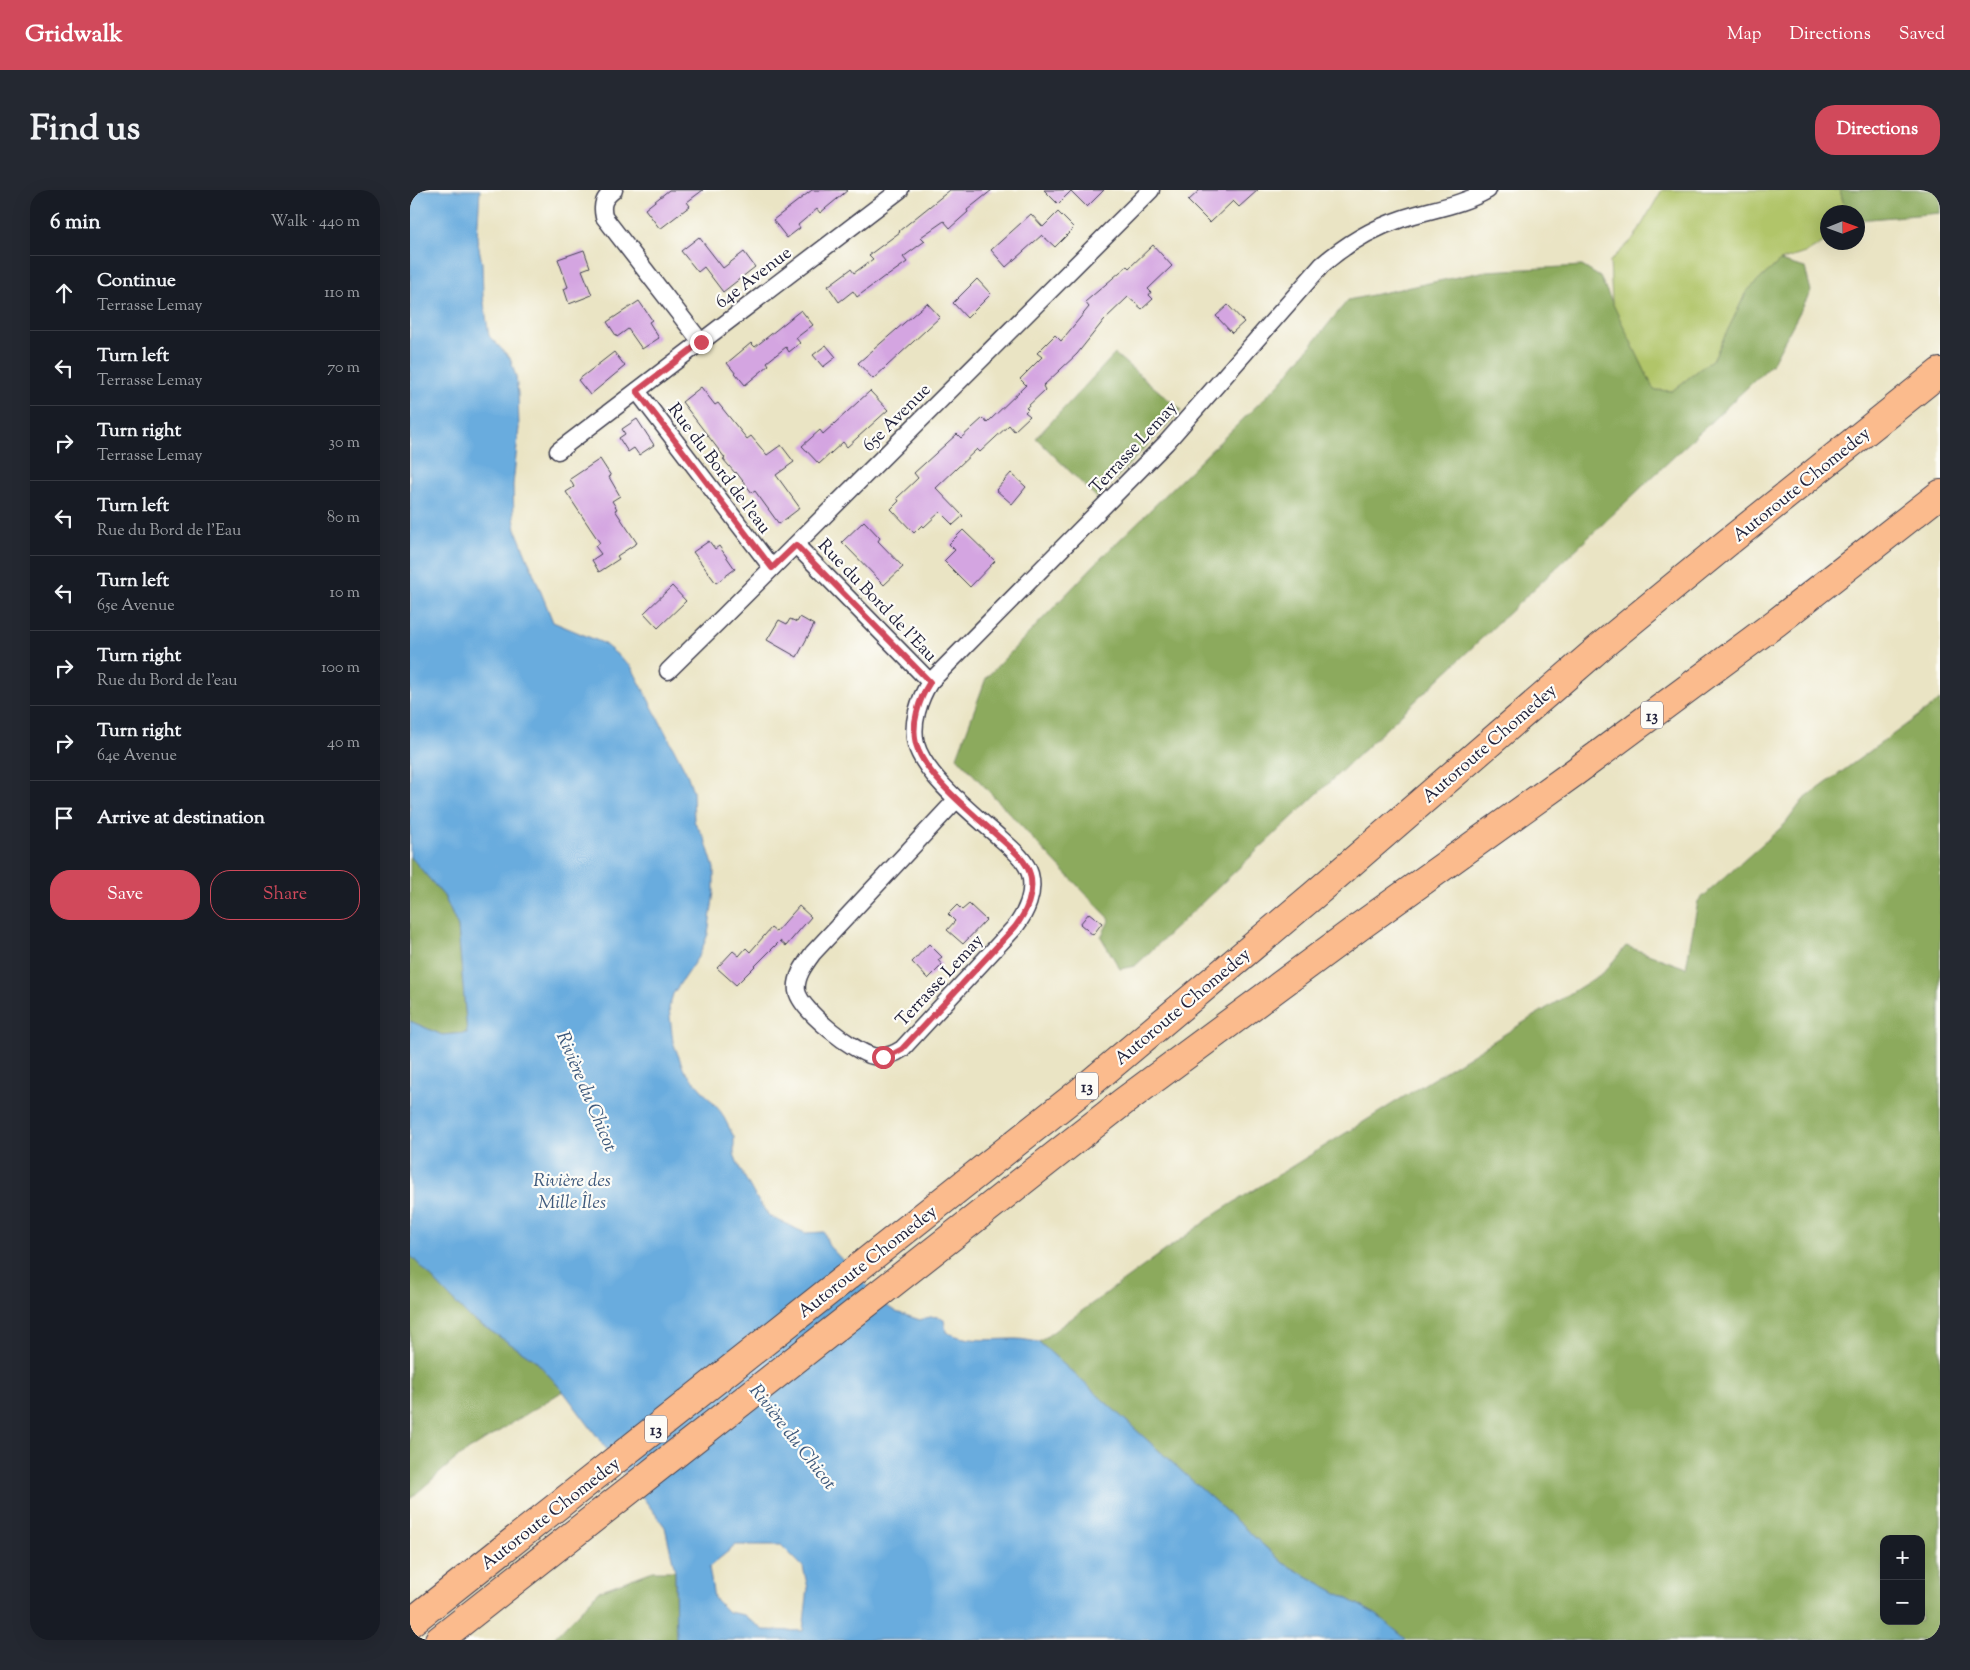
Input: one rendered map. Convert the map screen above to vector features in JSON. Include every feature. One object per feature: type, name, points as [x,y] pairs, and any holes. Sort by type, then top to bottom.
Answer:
[{"type":"highway","name":"Autoroute Chomedey","points":[[410,1624],[1080,1092],[1176,1012],[1605,643],[1754,520],[1940,372]]},
{"type":"highway","name":"Autoroute Chomedey","points":[[439,1640],[1123,1102],[1777,622],[1940,494]]},
{"type":"street","points":[[614,190],[606,196],[602,206],[604,217],[701,342]]},
{"type":"street","name":"64e Avenue","points":[[558,451],[900,190]]},
{"type":"street","name":"65e Avenue","points":[[668,671],[1151,190]]},
{"type":"street","name":"Terrasse Lemay","points":[[958,800],[813,953],[804,964],[799,976],[798,992],[804,1004],[819,1020],[844,1040],[872,1056],[888,1056],[902,1049],[1015,927],[1026,909],[1030,886],[1030,875],[1027,867],[1012,850],[958,800],[931,770],[919,752],[914,729],[923,695],[930,682],[1142,469],[1322,265],[1353,241],[1382,226],[1403,218],[1465,201],[1488,190]]},
{"type":"street","name":"Rue du Bord de l'eau","points":[[637,391],[772,568]]},
{"type":"street","name":"Rue du Bord de l'Eau","points":[[796,545],[930,682]]},
{"type":"green space","points":[[1662,190],[1840,190],[1844,205],[1820,205],[1820,244],[1808,252],[1780,261],[1747,291],[1714,358],[1672,391],[1654,390],[1612,303],[1610,261],[1634,238]]},
{"type":"green space","points":[[1840,190],[1940,190],[1940,213],[1865,219],[1865,205],[1844,205]]},
{"type":"green space","points":[[1780,261],[1805,268],[1811,291],[1772,364],[1135,966],[1120,969],[1101,937],[1110,919],[957,757],[986,678],[1100,559],[1280,383],[1348,300],[1486,271],[1582,266],[1600,277],[1654,390],[1672,391],[1714,358],[1747,291]]},
{"type":"green space","points":[[1115,354],[1181,410],[1097,498],[1036,438]]},
{"type":"green space","points":[[1940,700],[1940,1640],[1407,1640],[1377,1615],[1283,1563],[1039,1342],[1217,1213],[1603,973],[1626,946],[1686,968],[1698,901],[1785,824],[1803,800]]},
{"type":"green space","points":[[410,856],[444,896],[458,927],[467,1033],[442,1035],[410,1021]]},
{"type":"green space","points":[[410,1255],[468,1316],[535,1360],[563,1391],[458,1457],[410,1499]]},
{"type":"green space","points":[[653,1571],[675,1571],[676,1640],[552,1640],[599,1591]]},
{"type":"water","name":"Rivière des Mille Îles","points":[[410,190],[480,190],[477,238],[482,263],[483,296],[489,336],[510,358],[516,377],[518,394],[519,428],[513,485],[516,530],[553,622],[603,643],[631,666],[687,774],[693,791],[694,821],[705,839],[714,868],[714,892],[708,934],[700,954],[673,994],[669,1008],[673,1042],[684,1070],[721,1112],[734,1137],[734,1154],[740,1169],[755,1196],[769,1216],[805,1233],[824,1232],[829,1246],[884,1304],[896,1312],[920,1320],[932,1317],[941,1318],[944,1320],[946,1332],[963,1338],[980,1340],[1019,1339],[1039,1342],[1283,1563],[1377,1615],[1407,1640],[676,1640],[675,1571],[665,1527],[563,1391],[535,1360],[468,1316],[410,1255],[410,1021],[442,1035],[467,1033],[458,927],[444,896],[410,856]],"holes":[[[736,1545],[781,1545],[803,1567],[808,1588],[803,1631],[763,1630],[744,1615],[728,1612],[714,1598],[709,1567]]]},
{"type":"building","points":[[669,190],[703,190],[687,202],[690,206],[660,229],[645,209]]},
{"type":"building","points":[[812,190],[848,190],[820,213],[817,209],[798,225],[800,228],[787,238],[773,220]]},
{"type":"building","points":[[950,190],[992,190],[967,210],[968,212],[950,228],[944,221],[921,237],[925,241],[903,257],[907,262],[857,297],[853,291],[839,302],[828,286],[851,269],[854,273],[873,259],[869,255]]},
{"type":"building","points":[[1044,190],[1104,190],[1087,207],[1071,191],[1058,204]]},
{"type":"building","points":[[1200,190],[1258,190],[1239,207],[1233,201],[1210,223],[1188,201]]},
{"type":"building","points":[[1058,212],[1074,228],[1055,247],[1042,235],[1006,267],[991,250],[1031,214],[1043,227]]},
{"type":"building","points":[[699,237],[723,268],[744,252],[755,267],[723,292],[704,267],[698,272],[681,251]]},
{"type":"building","points":[[1153,245],[1172,266],[1148,289],[1151,292],[1149,295],[1153,299],[1142,309],[1128,297],[1104,320],[1077,354],[1043,386],[1045,390],[1026,408],[1028,409],[1025,412],[1030,416],[1014,431],[1009,425],[980,452],[977,449],[936,488],[963,516],[953,525],[940,512],[924,527],[922,525],[914,533],[891,509],[899,501],[897,498],[918,478],[914,473],[957,434],[961,438],[983,418],[987,423],[1026,385],[1020,379],[1042,357],[1037,353],[1055,335],[1061,341],[1089,307],[1085,302],[1127,266],[1129,268]]},
{"type":"building","points":[[584,250],[590,267],[582,270],[592,295],[569,304],[564,289],[568,287],[558,259]]},
{"type":"building","points":[[977,279],[991,294],[967,318],[953,303]]},
{"type":"building","points":[[639,301],[652,320],[649,322],[659,338],[642,349],[628,329],[617,337],[607,322]]},
{"type":"building","points":[[927,303],[940,317],[873,379],[858,363]]},
{"type":"building","points":[[1228,305],[1244,322],[1232,333],[1216,316]]},
{"type":"building","points":[[801,310],[813,325],[796,338],[800,343],[789,352],[786,347],[767,362],[769,365],[745,385],[727,363],[751,343],[755,347]]},
{"type":"building","points":[[826,345],[836,357],[823,367],[813,355]]},
{"type":"building","points":[[614,352],[625,366],[590,395],[578,380]]},
{"type":"building","points":[[701,387],[715,405],[718,403],[747,439],[751,436],[767,455],[781,445],[794,462],[776,475],[800,508],[779,524],[755,491],[752,493],[723,459],[725,458],[682,402]]},
{"type":"building","points":[[870,391],[888,410],[847,447],[843,442],[819,464],[802,446],[820,430],[823,434]]},
{"type":"building","points":[[637,419],[654,445],[639,455],[634,448],[628,452],[619,438],[625,434],[622,429]]},
{"type":"building","points":[[600,459],[611,476],[609,477],[620,496],[612,501],[617,509],[615,510],[637,543],[617,556],[619,559],[599,572],[592,560],[601,554],[595,546],[600,543],[566,492],[574,487],[570,479]]},
{"type":"building","points":[[1011,473],[1026,487],[1012,504],[996,490]]},
{"type":"building","points":[[864,521],[880,538],[878,541],[903,567],[884,585],[842,542]]},
{"type":"building","points":[[963,530],[995,561],[970,587],[944,561],[955,550],[949,544]]},
{"type":"building","points":[[709,541],[715,549],[719,546],[735,569],[716,583],[693,552]]},
{"type":"building","points":[[672,586],[686,601],[658,628],[644,613]]},
{"type":"building","points":[[800,617],[814,625],[797,657],[767,640],[779,620],[787,624],[790,619],[797,622]]},
{"type":"building","points":[[969,904],[986,920],[963,944],[947,930],[955,921],[948,914],[957,905],[962,910]]},
{"type":"building","points":[[799,906],[811,917],[786,946],[780,941],[736,985],[717,968],[733,951],[739,956],[746,948],[750,952],[771,928],[776,932]]},
{"type":"building","points":[[1089,913],[1102,923],[1093,935],[1080,924]]},
{"type":"building","points":[[929,944],[942,957],[938,960],[942,965],[928,979],[912,962]]},
{"type":"route","points":[[701,342],[637,391],[772,568],[796,545],[930,682],[920,702],[914,729],[919,752],[942,784],[1020,858],[1030,875],[1029,898],[1026,909],[1015,927],[902,1049],[883,1057]]},
{"type":"water label","name":"Rivière du Chicot","points":[[588,1091]]},
{"type":"water label","name":"Rivière du Chicot","points":[[794,1436]]}]
